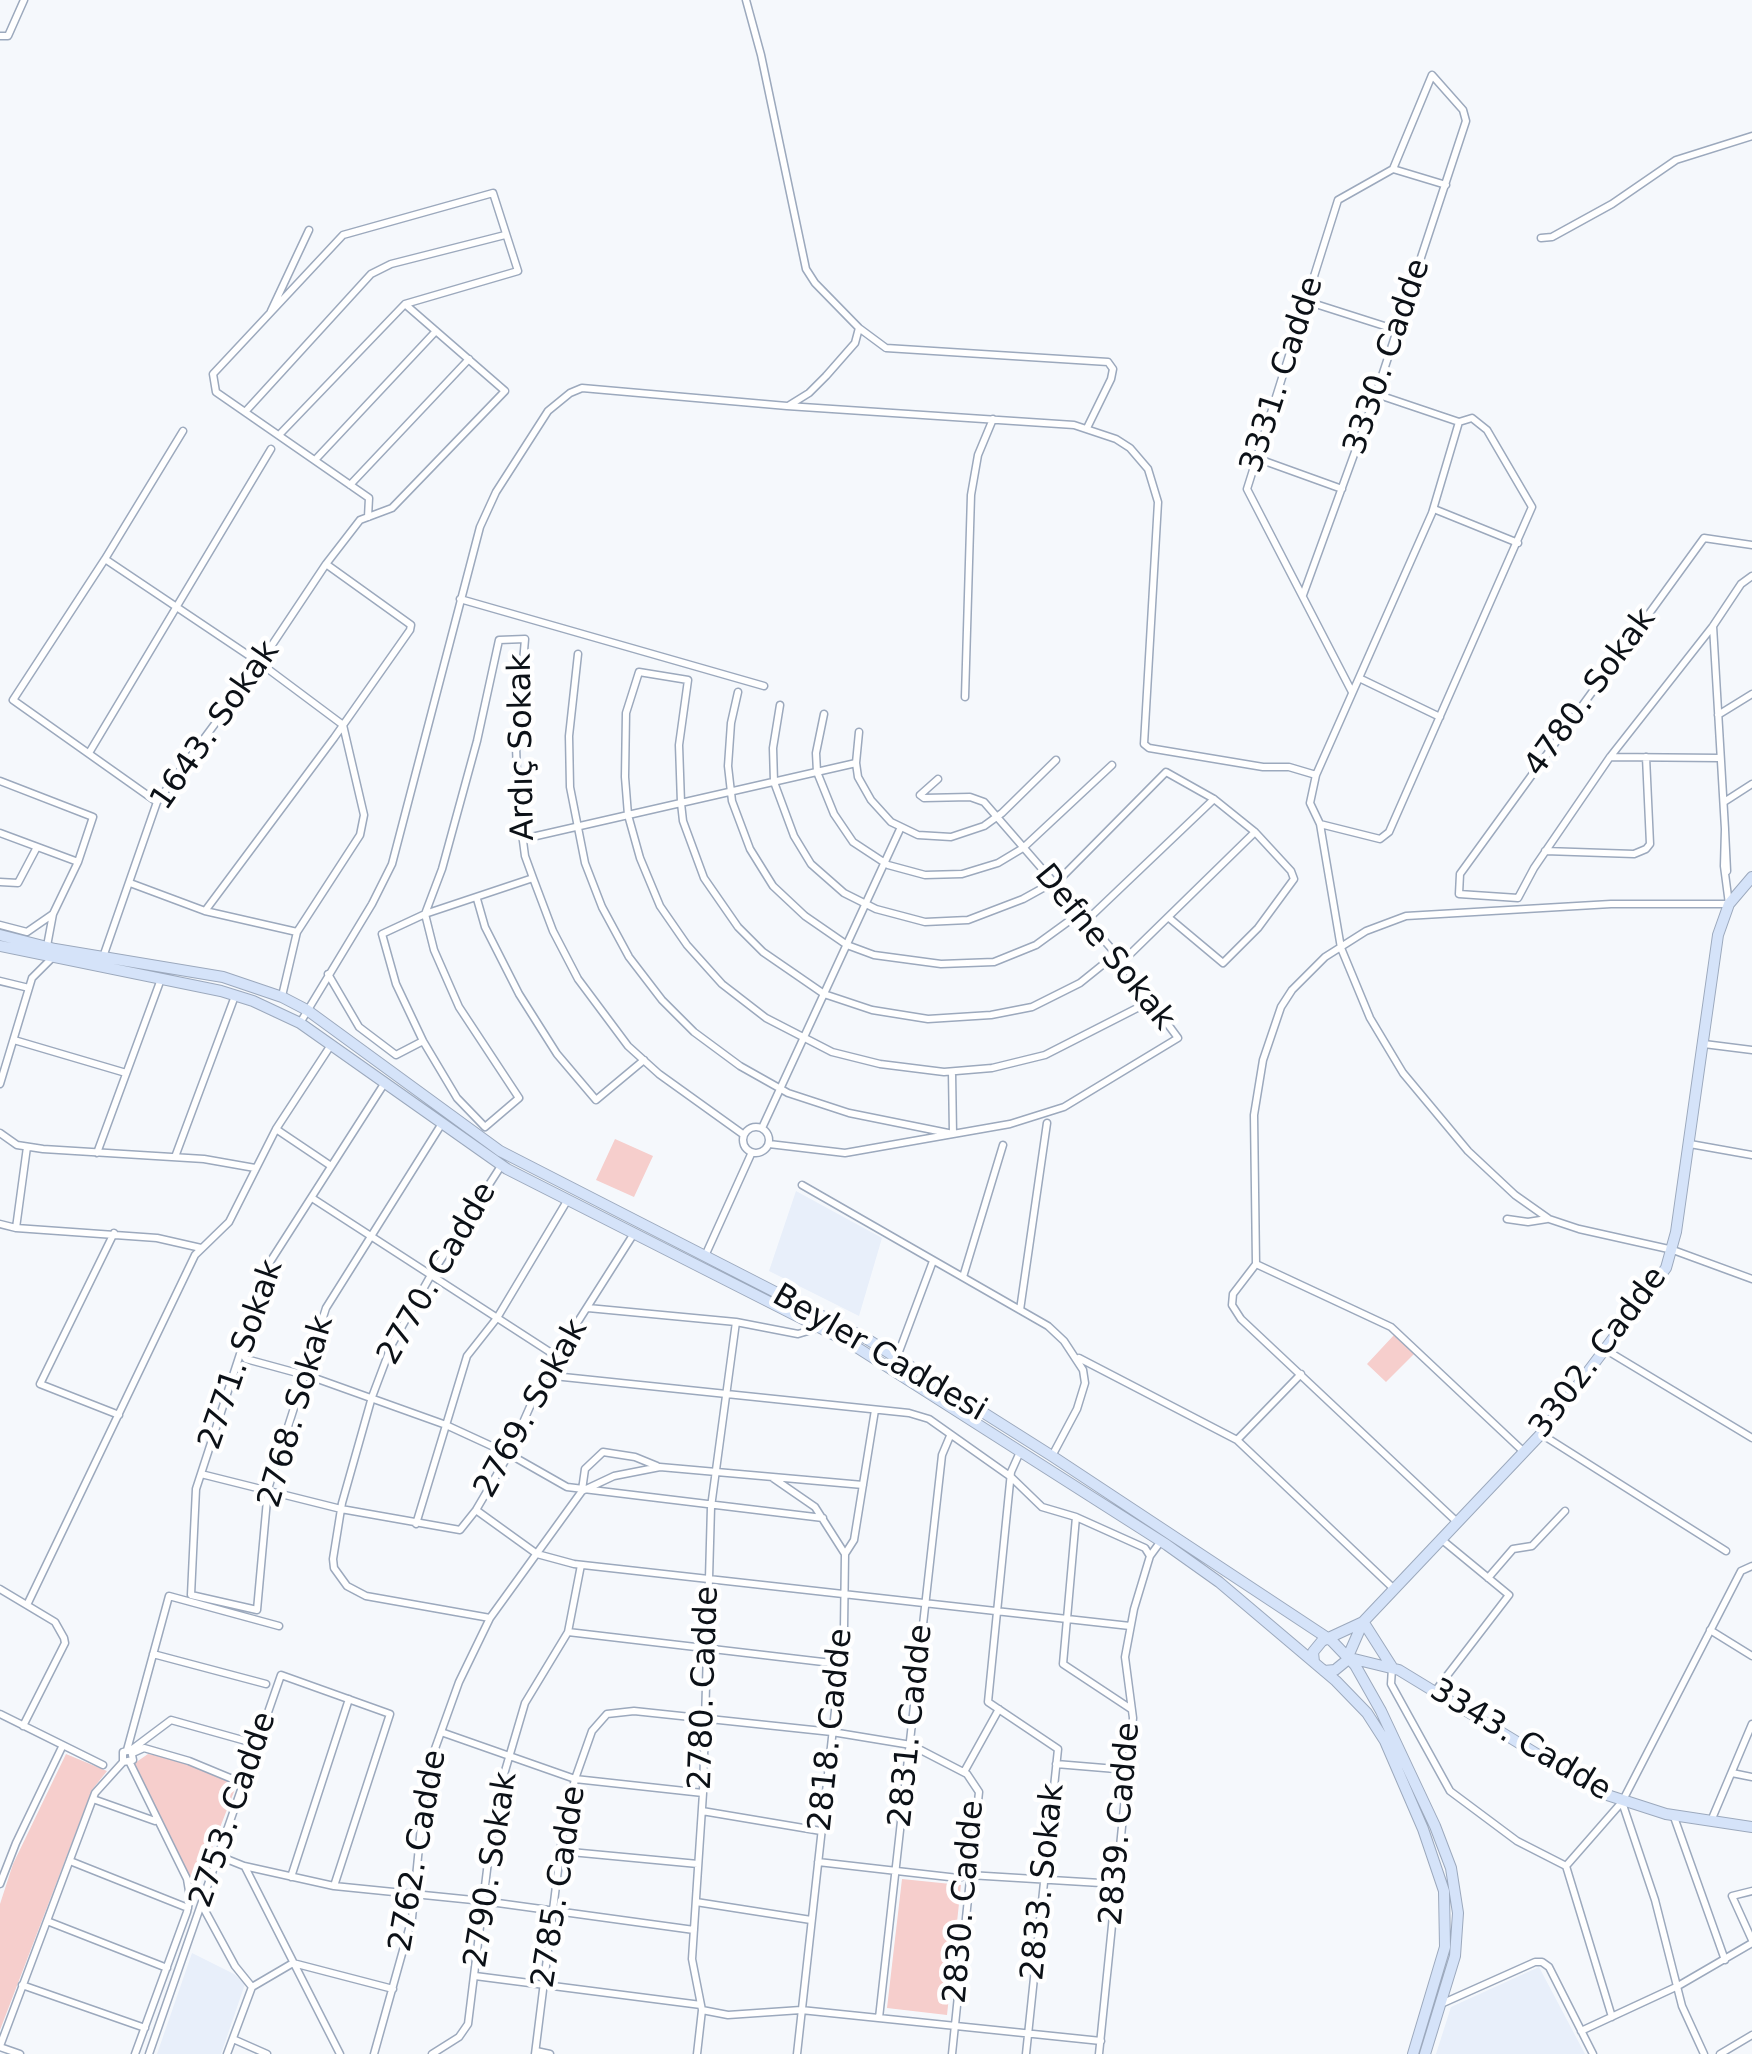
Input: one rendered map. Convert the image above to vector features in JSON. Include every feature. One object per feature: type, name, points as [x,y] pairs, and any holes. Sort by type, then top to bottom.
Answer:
[{"type":"main road","points":[[1729,904],[1752,877]]},
{"type":"main road","name":"3302. Cadde","points":[[1349,1658],[1363,1622],[1541,1434],[1656,1285],[1672,1250],[1714,955],[1729,904]]},
{"type":"main road","name":"Beyler Caddesi","points":[[0,935],[46,951]]},
{"type":"main road","name":"Beyler Caddesi","points":[[0,946],[46,951],[236,996],[300,1022],[501,1166],[568,1202],[636,1229]]},
{"type":"main road","name":"Beyler Caddesi","points":[[102,963],[224,978],[307,1010],[500,1151],[636,1229],[868,1340],[1328,1637],[1361,1674],[1409,1766],[1451,1868],[1457,1934],[1441,2004],[1424,2054]]},
{"type":"main road","name":"Beyler Caddesi","points":[[703,1263],[867,1354],[1161,1541],[1218,1582],[1360,1705],[1377,1727],[1407,1789],[1442,1880],[1445,1947],[1413,2054]]},
{"type":"main road","points":[[1363,1622],[1392,1667]]},
{"type":"main road","name":"3302. Cadde","points":[[1328,1637],[1363,1622]]},
{"type":"main road","points":[[1314,1662],[1313,1652],[1328,1637]]},
{"type":"main road","points":[[1324,1671],[1335,1670],[1349,1658]]},
{"type":"main road","name":"3343. Cadde","points":[[1349,1658],[1392,1667],[1436,1690],[1579,1782],[1622,1802],[1674,1816],[1752,1827]]},
{"type":"street","points":[[0,36],[8,36],[24,0]]},
{"type":"street","points":[[746,0],[806,269],[859,328],[886,348],[1108,362],[1111,379],[1087,428]]},
{"type":"street","name":"3330. Cadde","points":[[1303,595],[1398,330],[1466,118],[1432,75],[1393,168]]},
{"type":"street","points":[[1541,238],[1552,237],[1612,204],[1676,160],[1752,136]]},
{"type":"street","points":[[1393,168],[1446,185]]},
{"type":"street","name":"3331. Cadde","points":[[1352,692],[1247,489],[1338,200],[1393,168]]},
{"type":"street","points":[[279,436],[405,304],[518,270],[493,193],[343,235],[213,374],[216,392],[244,412],[279,436],[350,484],[369,498],[368,517]]},
{"type":"street","points":[[271,312],[309,230]]},
{"type":"street","points":[[244,412],[371,274],[391,264],[505,234]]},
{"type":"street","points":[[1306,301],[1398,330]]},
{"type":"street","points":[[350,484],[469,359],[405,304]]},
{"type":"street","points":[[787,406],[809,393],[826,376],[855,343],[859,328]]},
{"type":"street","points":[[315,460],[436,331]]},
{"type":"street","name":"1643. Sokak","points":[[102,963],[158,802],[360,520],[392,508],[505,390],[469,359]]},
{"type":"street","points":[[300,1022],[392,864],[480,526],[496,492],[548,411],[570,392],[599,388],[1087,428],[1130,448],[1148,470],[1158,502],[1144,744],[1148,748],[1262,767],[1290,767],[1316,775]]},
{"type":"street","points":[[1320,824],[1380,839],[1392,827],[1532,507],[1487,430],[1472,418],[1459,422],[1376,394]]},
{"type":"street","points":[[965,697],[971,495],[978,455],[993,419]]},
{"type":"street","points":[[1459,422],[1434,508],[1316,775],[1310,803],[1320,824],[1341,948],[1370,1018],[1402,1073],[1480,1163],[1548,1218],[1579,1230],[1672,1250],[1752,1280]]},
{"type":"street","points":[[158,802],[13,700],[182,431]]},
{"type":"street","points":[[88,753],[271,449]]},
{"type":"street","points":[[1256,458],[1342,489]]},
{"type":"street","points":[[1434,508],[1518,543]]},
{"type":"street","name":"4780. Sokak","points":[[1545,851],[1518,898],[1462,896],[1457,890],[1460,874],[1704,538],[1752,545]]},
{"type":"street","points":[[105,559],[260,663],[343,725],[364,815],[360,835],[297,932],[282,998]]},
{"type":"street","points":[[205,911],[343,725],[411,625],[326,564]]},
{"type":"street","points":[[1545,851],[1740,584],[1752,576]]},
{"type":"street","points":[[460,599],[764,686]]},
{"type":"street","points":[[1456,1521],[1241,1318],[1231,1300],[1256,1264],[1254,1114],[1263,1060],[1281,1007],[1292,990],[1325,957],[1366,931],[1406,916],[1610,904],[1729,904],[1713,626]]},
{"type":"street","name":"Ardıç Sokak","points":[[425,914],[442,869],[477,741],[499,640],[525,640],[516,746],[523,839],[553,931],[578,979],[628,1046],[744,1135]]},
{"type":"street","name":"Defne Sokak","points":[[578,654],[569,736],[570,787],[585,863],[602,907],[629,957],[662,1000],[694,1032],[780,1089],[849,1113],[953,1134],[1010,1124],[1064,1107],[1178,1038],[1116,954],[984,802],[970,797],[920,795],[938,779]]},
{"type":"street","points":[[1116,954],[1080,983],[1032,1007],[992,1015],[928,1019],[872,1010],[824,994],[763,952],[738,927],[704,878],[680,803],[679,745],[688,680],[639,672],[626,713],[628,815],[640,858],[660,906],[687,944],[722,984],[766,1018],[832,1052],[880,1064],[952,1072],[992,1068],[1045,1055],[1151,1001]]},
{"type":"street","points":[[1358,678],[1440,717]]},
{"type":"street","points":[[738,692],[730,738],[732,791],[750,848],[773,886],[805,916],[846,945],[874,955],[941,964],[994,962],[1036,945],[1080,913]]},
{"type":"street","points":[[1718,715],[1752,694]]},
{"type":"street","points":[[780,705],[774,782],[794,836],[812,864],[844,892],[866,904],[925,922],[968,920],[1023,899],[1054,882],[1166,772],[1214,799],[1255,832],[1294,879],[1258,928],[1223,963],[1168,917]]},
{"type":"street","points":[[824,714],[816,753],[817,772],[834,814],[853,842],[884,863],[925,876],[962,874],[998,863],[1023,848],[1112,765]]},
{"type":"street","points":[[859,732],[858,776],[871,800],[891,822],[918,835],[952,838],[984,826],[1056,760]]},
{"type":"street","points":[[1610,757],[1720,758]]},
{"type":"street","points":[[1545,851],[1634,854],[1646,849],[1650,844],[1646,757]]},
{"type":"street","points":[[523,839],[856,763]]},
{"type":"street","points":[[0,781],[93,816],[78,862],[54,914],[46,951],[32,978],[0,1084]]},
{"type":"street","points":[[1723,803],[1752,784]]},
{"type":"street","points":[[1087,920],[1214,799]]},
{"type":"street","points":[[762,1128],[901,827]]},
{"type":"street","points":[[1122,962],[1255,832]]},
{"type":"street","points":[[0,833],[78,862]]},
{"type":"street","points":[[0,882],[18,883],[37,847]]},
{"type":"street","points":[[425,914],[434,950],[459,1007],[519,1098],[485,1127],[457,1098],[423,1040],[396,984],[382,934],[425,914],[533,878]]},
{"type":"street","points":[[130,883],[205,911],[297,932]]},
{"type":"street","points":[[478,899],[485,927],[520,994],[557,1054],[596,1100],[644,1060]]},
{"type":"street","points":[[0,925],[28,932],[54,914]]},
{"type":"street","points":[[32,978],[46,951]]},
{"type":"street","points":[[328,974],[359,1026],[396,1055],[423,1040]]},
{"type":"street","points":[[0,980],[30,988]]},
{"type":"street","points":[[97,1152],[161,980]]},
{"type":"street","points":[[174,1158],[236,996]]},
{"type":"street","points":[[14,1040],[126,1073]]},
{"type":"street","points":[[1702,1043],[1752,1050]]},
{"type":"street","points":[[27,1605],[195,1254],[229,1222],[276,1130],[331,1045]]},
{"type":"street","points":[[769,1144],[846,1153],[953,1134],[952,1072]]},
{"type":"street","name":"2771. Sokak","points":[[257,1610],[191,1595],[196,1488],[270,1262],[384,1084]]},
{"type":"street","points":[[1020,1310],[1046,1123]]},
{"type":"street","name":"2768. Sokak","points":[[257,1610],[268,1489],[326,1308],[440,1125]]},
{"type":"street","points":[[754,1127],[762,1128],[768,1133],[769,1144],[764,1151],[752,1152],[745,1147],[744,1135],[754,1127]]},
{"type":"street","points":[[276,1130],[331,1166]]},
{"type":"street","points":[[0,1133],[27,1147],[255,1168]]},
{"type":"street","points":[[1690,1144],[1751,1155],[1752,1146]]},
{"type":"street","points":[[963,1278],[1003,1145]]},
{"type":"street","points":[[16,1228],[27,1147]]},
{"type":"street","points":[[703,1263],[752,1152]]},
{"type":"street","name":"2770. Cadde","points":[[490,1618],[366,1596],[346,1586],[334,1568],[333,1559],[341,1508],[372,1396],[392,1344],[501,1166]]},
{"type":"street","points":[[802,1185],[1048,1326],[1076,1356],[1083,1370],[1082,1396],[1052,1456]]},
{"type":"street","points":[[312,1198],[556,1356]]},
{"type":"street","points":[[416,1524],[467,1356],[497,1318],[568,1202]]},
{"type":"street","points":[[1507,1219],[1528,1222],[1548,1218]]},
{"type":"street","points":[[0,1224],[114,1233],[202,1248]]},
{"type":"street","name":"2769. Sokak","points":[[201,1474],[341,1508],[460,1530],[508,1454],[544,1375],[636,1229]]},
{"type":"street","points":[[114,1233],[40,1384],[118,1415]]},
{"type":"street","points":[[896,1358],[933,1260]]},
{"type":"street","points":[[1256,1264],[1390,1327],[1524,1452]]},
{"type":"street","points":[[588,1308],[736,1322],[798,1334],[819,1328]]},
{"type":"street","name":"2780. Cadde","points":[[697,2054],[701,2008],[692,1960],[703,1793],[711,1507],[736,1322]]},
{"type":"street","points":[[240,1350],[246,1359],[372,1396],[446,1425],[567,1488],[822,1518]]},
{"type":"street","points":[[1606,1350],[1752,1438]]},
{"type":"street","points":[[1076,1356],[1237,1440],[1393,1588]]},
{"type":"street","points":[[1237,1440],[1301,1374]]},
{"type":"street","points":[[544,1375],[929,1419],[1011,1477],[1042,1507],[1076,1517],[1145,1548],[1150,1556]]},
{"type":"street","name":"2818. Cadde","points":[[797,2054],[840,1664],[845,1554],[854,1540],[875,1410]]},
{"type":"street","points":[[1541,1434],[1726,1550]]},
{"type":"street","name":"2831. Cadde","points":[[878,2018],[942,1455],[950,1436]]},
{"type":"street","points":[[964,1772],[999,1709],[988,1702],[1011,1477],[1021,1451]]},
{"type":"street","name":"2762. Cadde","points":[[374,2054],[412,1918],[432,1757],[459,1682],[490,1618],[582,1491],[585,1470],[603,1452],[635,1457],[660,1467]]},
{"type":"street","points":[[582,1491],[614,1476],[660,1467],[863,1486]]},
{"type":"street","points":[[772,1478],[815,1507],[845,1554]]},
{"type":"street","points":[[476,1510],[537,1554],[581,1565],[1130,1626]]},
{"type":"street","points":[[1488,1578],[1512,1549],[1532,1546],[1564,1510]]},
{"type":"street","points":[[1076,1517],[1063,1664],[1132,1709]]},
{"type":"street","points":[[1436,1690],[1509,1595],[1440,1538]]},
{"type":"street","name":"2839. Cadde","points":[[1099,2054],[1132,1709],[1125,1657],[1150,1556],[1161,1541]]},
{"type":"street","name":"2790. Sokak","points":[[432,2054],[459,2037],[468,2024],[495,1805],[525,1703],[568,1632],[581,1565]]},
{"type":"street","points":[[1566,1866],[1622,1802],[1741,1572],[1750,1566]]},
{"type":"street","points":[[0,1589],[54,1622],[65,1643],[23,1726]]},
{"type":"street","points":[[130,1751],[169,1596],[279,1626]]},
{"type":"street","points":[[1710,1630],[1752,1656]]},
{"type":"street","points":[[568,1632],[840,1664]]},
{"type":"street","points":[[153,1654],[266,1684]]},
{"type":"street","points":[[1392,1667],[1391,1684],[1450,1792],[1517,1841],[1566,1866],[1612,2017]]},
{"type":"street","name":"2753. Cadde","points":[[148,2054],[281,1675],[390,1714],[334,1886]]},
{"type":"street","points":[[290,1877],[350,1699]]},
{"type":"street","name":"2833. Sokak","points":[[999,1709],[1058,1748],[1026,2054]]},
{"type":"street","name":"2785. Cadde","points":[[536,2053],[560,1851],[575,1779],[592,1731],[607,1714],[634,1711],[832,1732]]},
{"type":"street","points":[[0,1714],[103,1765]]},
{"type":"street","points":[[130,1751],[171,1720],[246,1741]]},
{"type":"street","points":[[1710,1822],[1752,1724]]},
{"type":"street","points":[[442,1732],[575,1779],[703,1793]]},
{"type":"street","name":"2830. Cadde","points":[[832,1732],[910,1745],[964,1772],[978,1792],[952,2054]]},
{"type":"street","points":[[0,1884],[62,1747]]},
{"type":"street","points":[[135,2054],[188,1908],[190,1888],[122,1754],[144,1748],[230,1778]]},
{"type":"street","points":[[20,2054],[0,2046],[22,1985],[93,1799],[126,1762]]},
{"type":"street","points":[[1056,1764],[1128,1770]]},
{"type":"street","points":[[1732,1773],[1752,1777]]},
{"type":"street","points":[[93,1799],[156,1822]]},
{"type":"street","points":[[1622,1802],[1655,1900],[1682,2006],[1704,2054]]},
{"type":"street","points":[[702,1811],[821,1831]]},
{"type":"street","points":[[1674,1816],[1725,1960]]},
{"type":"street","points":[[560,1851],[698,1864]]},
{"type":"street","points":[[219,1856],[244,1866],[334,1886],[483,1901],[694,1930]]},
{"type":"street","points":[[70,1861],[188,1908]]},
{"type":"street","points":[[818,1862],[958,1878],[969,1875],[1117,1884]]},
{"type":"street","points":[[244,1866],[340,2054]]},
{"type":"street","points":[[1581,2031],[1678,1986],[1752,1942],[1732,1896],[1752,1892]]},
{"type":"street","points":[[696,1902],[811,1920]]},
{"type":"street","points":[[202,1906],[235,1966],[252,1987]]},
{"type":"street","points":[[46,1921],[167,1968]]},
{"type":"street","points":[[1441,2004],[1542,1962],[1549,1967],[1593,2054]]},
{"type":"street","points":[[227,2054],[252,1987],[293,1963],[392,1989]]},
{"type":"street","points":[[475,1976],[728,2015],[802,2010],[1100,2041]]},
{"type":"street","points":[[22,1985],[145,2028]]},
{"type":"street","points":[[1720,2054],[1752,2035]]},
{"type":"street","points":[[232,2039],[266,2054]]},
{"type":"street","points":[[536,2053],[550,2054]]},
{"type":"shaded area","points":[[615,1139],[653,1156],[634,1197],[596,1180]]},
{"type":"shaded area","points":[[796,1191],[882,1238],[859,1316],[769,1271]]},
{"type":"shaded area","points":[[1394,1335],[1414,1354],[1386,1382],[1367,1364]]},
{"type":"shaded area","points":[[66,1754],[107,1771],[92,1790],[0,2030],[0,1904],[13,1864]]},
{"type":"shaded area","points":[[148,1754],[176,1759],[237,1784],[194,1894],[135,1768],[135,1763]]},
{"type":"shaded area","points":[[902,1879],[961,1885],[947,2015],[887,2008]]},
{"type":"shaded area","points":[[192,1953],[234,1974],[245,1984],[221,2054],[157,2054]]},
{"type":"shaded area","points":[[1539,1967],[1585,2054],[1436,2054],[1451,2007]]}]
